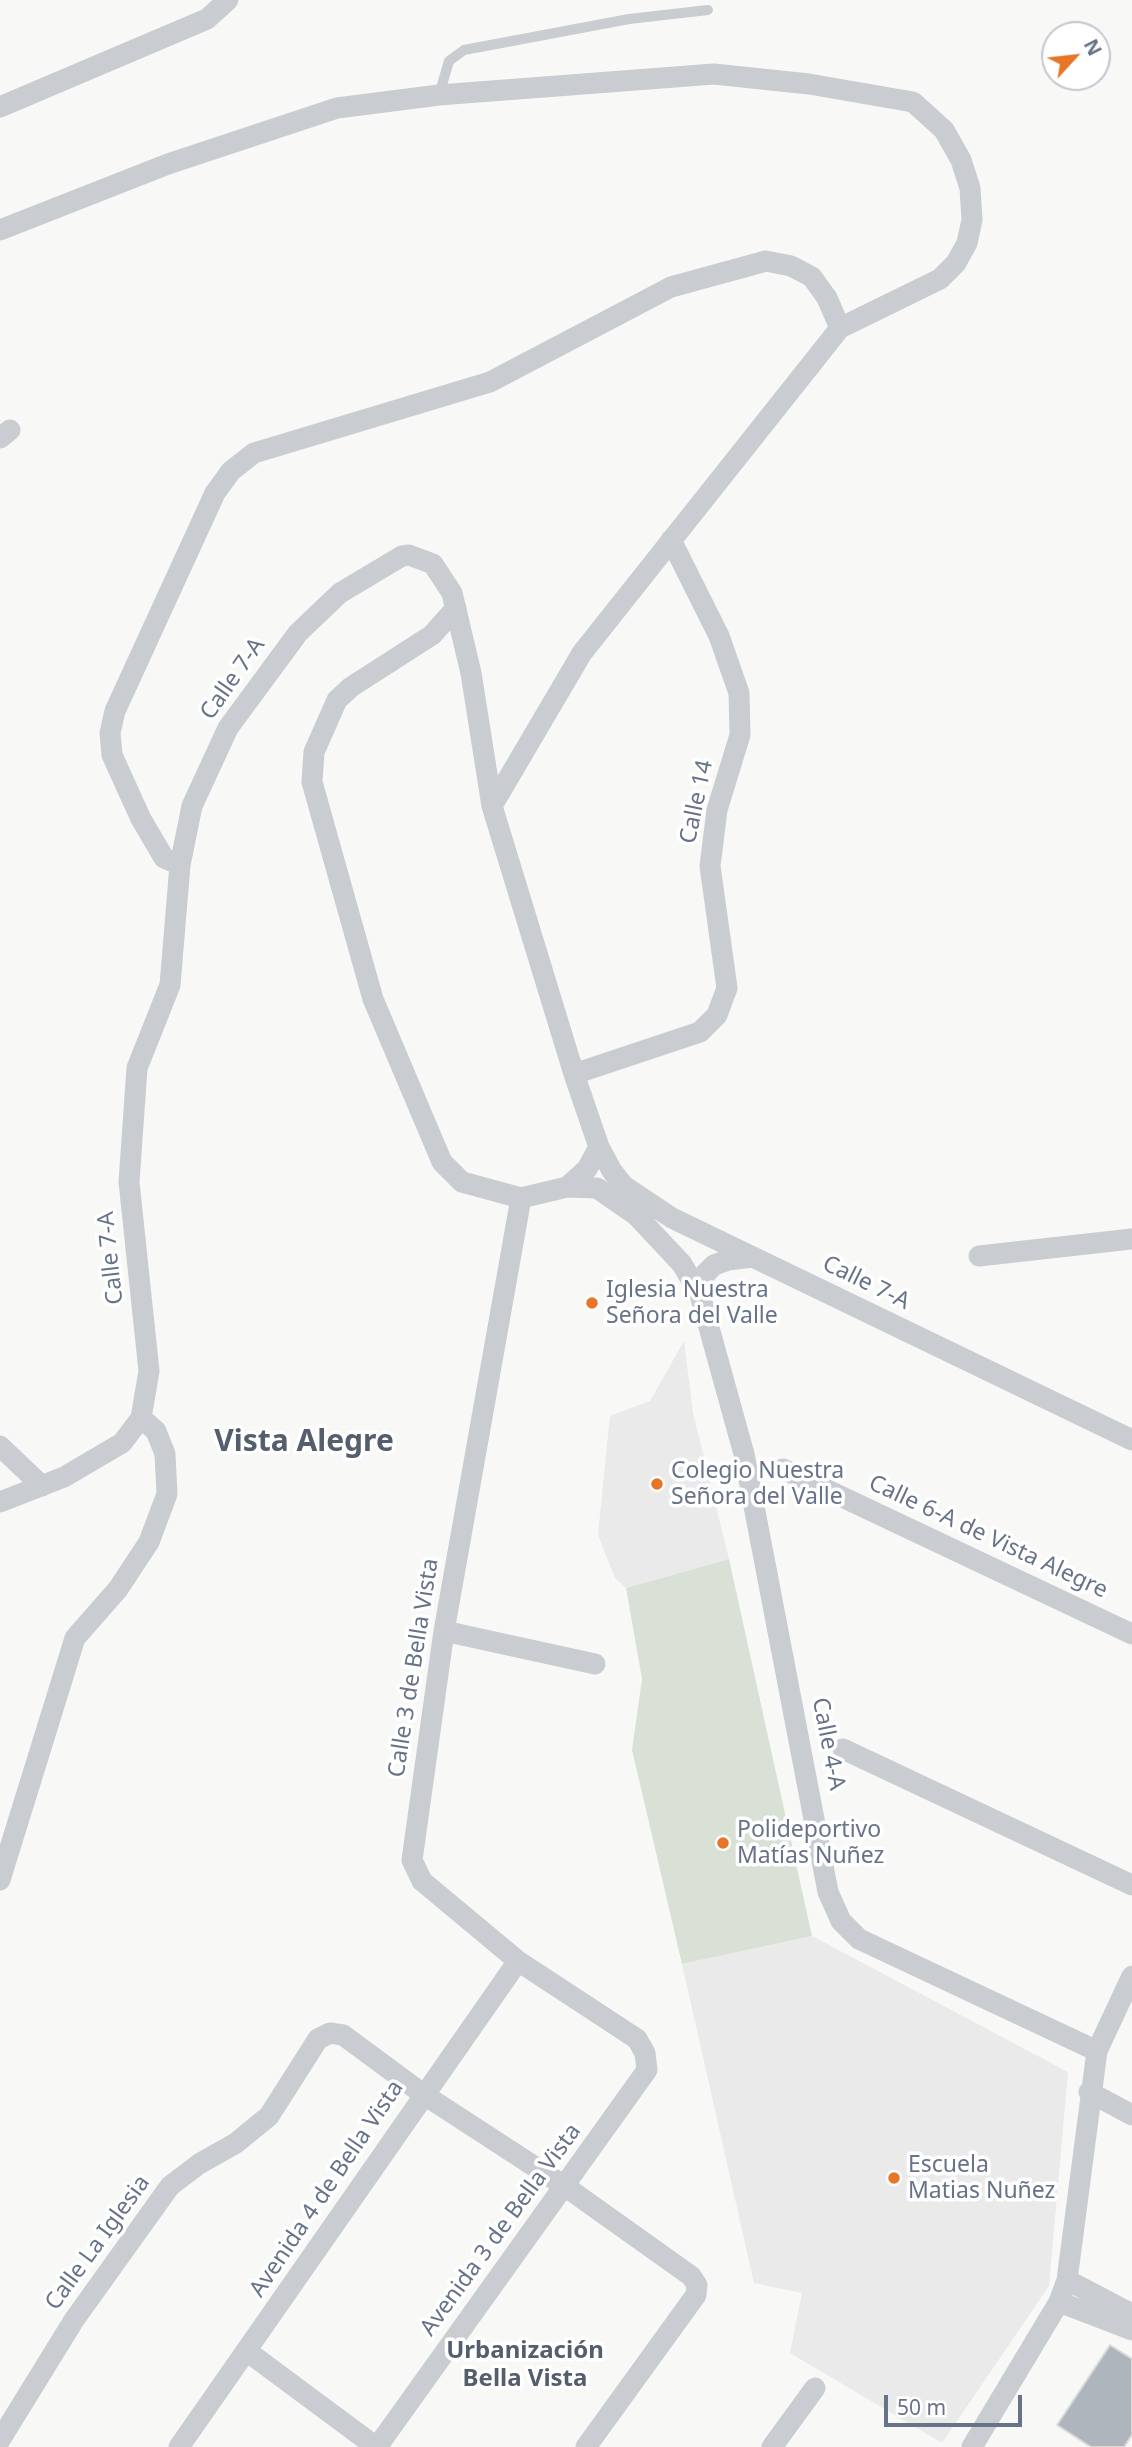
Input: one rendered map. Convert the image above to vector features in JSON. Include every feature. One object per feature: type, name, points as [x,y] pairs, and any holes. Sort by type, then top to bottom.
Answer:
[{"type":"street","points":[[0,107],[206,19],[228,0]]},
{"type":"street","points":[[0,230],[169,164],[337,108],[439,95],[714,74],[810,84],[913,102],[944,130],[961,160],[970,188],[972,220],[967,243],[956,263],[940,279],[840,328],[582,653],[492,806]]},
{"type":"street","points":[[180,865],[163,858],[141,819],[111,755],[110,733],[116,711],[215,493],[231,471],[254,453],[490,382],[671,287],[766,261],[791,266],[812,277],[827,298],[840,328]]},
{"type":"street","name":"Calle 14","points":[[574,1074],[700,1032],[717,1016],[727,988],[710,866],[717,810],[740,735],[739,693],[719,636],[671,540]]},
{"type":"street","name":"Calle 7-A","points":[[0,1502],[64,1477],[122,1443],[141,1418],[149,1371],[129,1182],[137,1068],[170,985],[180,865],[192,806],[228,728],[298,633],[340,593],[409,555],[433,564],[445,578],[456,608],[471,673],[492,806],[598,1147],[624,1186],[672,1219],[1132,1440]]},
{"type":"street","points":[[456,608],[432,635],[351,687],[337,700],[314,752],[312,782],[373,999],[442,1162],[462,1182],[521,1198],[568,1187],[597,1188],[636,1215],[682,1264],[700,1295]]},
{"type":"street","points":[[568,1187],[587,1169],[598,1147]]},
{"type":"street","name":"Calle 3 de Bella Vista","points":[[521,1198],[444,1631],[412,1860],[422,1881],[518,1961],[637,2039]]},
{"type":"street","points":[[979,1255],[1132,1240]]},
{"type":"street","points":[[700,1295],[705,1274],[714,1265],[729,1259],[752,1257]]},
{"type":"street","name":"Calle 4-A","points":[[700,1295],[744,1454],[828,1892],[841,1921],[859,1940],[1097,2051]]},
{"type":"street","points":[[0,1880],[75,1638],[118,1589],[149,1542],[167,1494],[165,1454],[156,1431],[141,1418]]},
{"type":"street","points":[[0,1446],[35,1489]]},
{"type":"street","points":[[0,1466],[35,1489]]},
{"type":"street","name":"Calle 6-A de Vista Alegre","points":[[783,1469],[1132,1634]]},
{"type":"street","points":[[444,1631],[595,1664]]},
{"type":"street","points":[[843,1749],[1132,1885]]},
{"type":"street","name":"Avenida 4 de Bella Vista","points":[[179,2447],[248,2352],[423,2094],[518,1961]]},
{"type":"street","points":[[972,2447],[1059,2302],[1067,2280],[1089,2092],[1097,2051],[1132,1976]]},
{"type":"street","name":"Calle La Iglesia","points":[[0,2440],[74,2320],[170,2186],[199,2164],[236,2143],[269,2116],[318,2039],[330,2033],[343,2035],[423,2094]]},
{"type":"street","name":"Avenida 3 de Bella Vista","points":[[376,2447],[566,2187],[647,2070],[645,2053],[637,2039]]},
{"type":"street","points":[[1089,2092],[1132,2115]]},
{"type":"street","points":[[423,2094],[566,2187],[691,2276],[697,2285],[696,2295],[586,2447]]},
{"type":"street","points":[[1067,2280],[1132,2314]]},
{"type":"street","points":[[1059,2302],[1132,2330]]},
{"type":"street","points":[[248,2352],[376,2447]]},
{"type":"street","points":[[772,2447],[815,2388]]},
{"type":"lane","points":[[439,95],[449,61],[464,50],[629,19],[708,10]]},
{"type":"shaded area","name":"Colegio Nuestra Señora del Valle","points":[[684,1341],[693,1413],[729,1559],[626,1588],[615,1578],[598,1535],[610,1416],[650,1401]]},
{"type":"shaded area","name":"Polideportivo Matías Nuñez","points":[[729,1559],[812,1936],[682,1964],[632,1750],[642,1679],[626,1588]]},
{"type":"shaded area","name":"Escuela Matias Nuñez","points":[[812,1936],[1068,2072],[1049,2286],[942,2443],[790,2353],[802,2293],[754,2283],[682,1964]]},
{"type":"building","points":[[1110,2345],[1132,2359],[1132,2435],[1124,2447],[1091,2447],[1057,2425]]},
{"type":"place","name":"Iglesia Nuestra Señora del Valle","points":[[592,1303]]},
{"type":"place","name":"Colegio Nuestra Señora del Valle","points":[[657,1484]]},
{"type":"place","name":"Polideportivo Matías Nuñez","points":[[723,1843]]},
{"type":"place","name":"Escuela Matias Nuñez","points":[[894,2178]]},
{"type":"district","name":"Vista Alegre","points":[[304,1442]]},
{"type":"district","name":"Urbanización Bella Vista","points":[[525,2365]]}]
